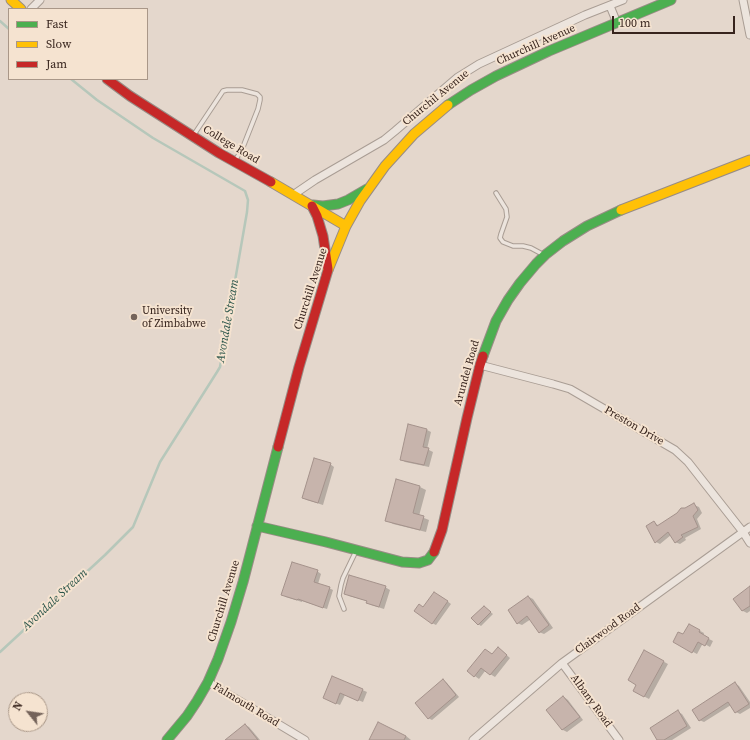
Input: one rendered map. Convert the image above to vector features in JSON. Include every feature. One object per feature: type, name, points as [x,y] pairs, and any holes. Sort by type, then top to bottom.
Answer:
[{"type":"main road","points":[[11,0],[20,8]]},
{"type":"main road","name":"Churchill Avenue","points":[[167,740],[187,716],[208,682],[232,622],[297,375],[328,269],[346,226],[360,201],[385,166],[414,134],[430,119],[471,90],[496,76],[549,51],[671,0]]},
{"type":"main road","name":"College Road","points":[[108,80],[130,96],[234,162],[346,226]]},
{"type":"main road","name":"Arundel Road","points":[[257,526],[402,562],[420,563],[428,560],[438,544],[442,530],[480,365],[496,321],[520,283],[545,255],[563,241],[587,226],[618,211],[750,160]]},
{"type":"main road","points":[[311,205],[323,206],[338,204],[371,187]]},
{"type":"main road","points":[[311,205],[317,216],[323,236],[328,269]]},
{"type":"street","points":[[32,8],[40,0]]},
{"type":"street","name":"Churchil Avenue","points":[[293,195],[315,180],[384,140],[458,77],[479,64],[584,16],[623,0]]},
{"type":"street","points":[[743,0],[750,35]]},
{"type":"street","points":[[610,6],[617,23]]},
{"type":"street","name":"Preston Drive","points":[[480,365],[570,389],[671,447],[688,462],[750,543]]},
{"type":"street","name":"Clairwood Road","points":[[473,740],[562,663],[750,528]]},
{"type":"street","name":"Albany Road","points":[[562,663],[620,740]]},
{"type":"street","name":"Falmouth Road","points":[[208,682],[305,740]]},
{"type":"lane","points":[[192,136],[223,91],[242,90],[257,94],[260,97],[258,109],[243,147],[234,162]]},
{"type":"lane","points":[[496,193],[506,209],[507,217],[500,238],[504,242],[513,246],[531,248],[545,255]]},
{"type":"lane","points":[[344,609],[339,596],[341,585],[356,550]]},
{"type":"building","points":[[408,424],[427,429],[423,447],[429,448],[424,465],[400,460]]},
{"type":"building","points":[[314,458],[331,463],[318,503],[302,498]]},
{"type":"building","points":[[396,479],[420,486],[413,513],[424,516],[420,530],[385,521]]},
{"type":"building","points":[[694,503],[698,510],[693,516],[698,527],[681,535],[683,537],[675,543],[668,532],[655,543],[646,526],[654,521],[657,526],[677,513],[681,508],[685,508]]},
{"type":"building","points":[[292,562],[318,570],[314,582],[330,587],[323,608],[298,599],[297,600],[281,595]]},
{"type":"building","points":[[349,575],[386,586],[379,607],[366,603],[367,601],[344,594]]},
{"type":"building","points":[[750,586],[750,606],[742,611],[733,599]]},
{"type":"building","points":[[434,592],[448,601],[432,624],[414,611],[419,604],[423,607]]},
{"type":"building","points":[[528,596],[549,625],[539,633],[527,616],[517,624],[508,610]]},
{"type":"building","points":[[484,606],[491,612],[478,625],[471,618]]},
{"type":"building","points":[[689,624],[700,630],[699,632],[709,638],[705,646],[698,642],[692,653],[673,642],[678,632],[683,634]]},
{"type":"building","points":[[498,647],[507,655],[490,675],[481,668],[474,677],[467,671],[485,649],[492,654]]},
{"type":"building","points":[[644,650],[664,661],[644,697],[633,691],[636,685],[628,680]]},
{"type":"building","points":[[332,676],[363,689],[358,701],[340,693],[336,704],[323,698]]},
{"type":"building","points":[[443,679],[456,695],[428,719],[415,703]]},
{"type":"building","points":[[735,682],[749,704],[735,713],[728,702],[699,721],[692,710]]},
{"type":"building","points":[[563,696],[580,717],[562,730],[546,710]]},
{"type":"building","points":[[678,710],[687,726],[664,740],[657,740],[650,728]]},
{"type":"building","points":[[378,722],[406,736],[404,740],[369,740]]},
{"type":"building","points":[[245,724],[258,740],[225,740]]},
{"type":"waterway","name":"Avondale Stream","points":[[0,21],[8,28]]},
{"type":"waterway","name":"Avondale Stream","points":[[0,652],[105,555],[133,527],[160,462],[220,367],[247,212],[248,200],[245,191],[153,138],[97,100],[72,80]]},
{"type":"traffic: fast","points":[[448,105],[496,76],[549,51],[671,0]]},
{"type":"traffic: fast","points":[[313,205],[323,206],[338,204],[367,189]]},
{"type":"traffic: fast","points":[[483,356],[496,321],[508,300],[536,264],[563,241],[587,226],[621,210]]},
{"type":"traffic: fast","points":[[167,740],[187,716],[197,701],[208,682],[218,659],[243,582],[278,447]]},
{"type":"traffic: fast","points":[[257,526],[402,562],[419,563],[428,560],[434,552]]},
{"type":"traffic: slow","points":[[11,0],[20,8]]},
{"type":"traffic: slow","points":[[328,270],[346,226],[360,201],[385,166],[414,134],[448,105]]},
{"type":"traffic: slow","points":[[621,210],[750,160]]},
{"type":"traffic: slow","points":[[271,182],[346,226]]},
{"type":"traffic: jam","points":[[108,80],[130,96],[219,153],[271,182]]},
{"type":"traffic: jam","points":[[312,206],[317,216],[323,236],[328,269]]},
{"type":"traffic: jam","points":[[278,447],[299,367],[328,270]]},
{"type":"traffic: jam","points":[[434,552],[442,530],[467,418],[483,356]]},
{"type":"place","name":"University of Zimbabwe","points":[[134,317]]}]
